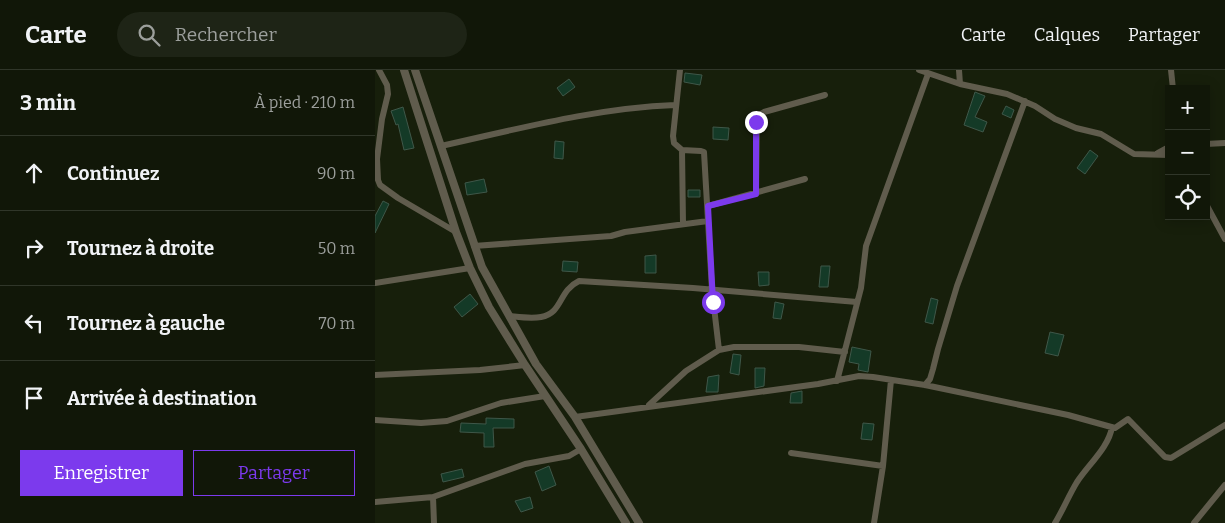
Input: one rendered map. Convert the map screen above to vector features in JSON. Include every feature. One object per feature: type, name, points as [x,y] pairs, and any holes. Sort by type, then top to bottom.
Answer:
[{"type":"street","points":[[379,70],[387,84],[388,94],[382,119],[377,159],[380,185],[397,198],[456,232]]},
{"type":"street","points":[[404,70],[456,232],[470,268],[489,307],[545,396],[581,448],[626,523]]},
{"type":"street","points":[[415,70],[482,267],[536,364],[575,417],[639,523]]},
{"type":"street","points":[[680,70],[673,136],[675,142],[682,150],[683,224]]},
{"type":"street","points":[[919,70],[960,84],[1007,94],[1025,101],[1055,119],[1076,128],[1101,134],[1134,154],[1165,154]]},
{"type":"street","points":[[959,70],[960,84]]},
{"type":"street","points":[[1171,70],[1173,85]]},
{"type":"street","points":[[837,381],[857,302],[866,246],[928,74]]},
{"type":"street","points":[[756,194],[757,116],[764,112],[825,95]]},
{"type":"street","points":[[925,385],[930,379],[957,286],[1025,101]]},
{"type":"street","points":[[441,146],[595,113],[643,106],[675,105]]},
{"type":"street","points":[[1210,144],[1225,143]]},
{"type":"street","points":[[1158,153],[1165,149]]},
{"type":"street","points":[[682,150],[704,152],[712,290],[719,350]]},
{"type":"street","points":[[708,206],[805,179]]},
{"type":"street","points":[[1210,211],[1225,239]]},
{"type":"street","points":[[474,246],[611,236],[625,232],[708,221]]},
{"type":"street","points":[[375,282],[470,268]]},
{"type":"street","points":[[509,316],[540,318],[551,314],[557,308],[571,285],[579,281],[857,302]]},
{"type":"street","points":[[648,406],[686,371],[719,350],[734,347],[799,347],[845,352]]},
{"type":"street","points":[[375,375],[471,371],[525,365]]},
{"type":"street","points":[[575,417],[837,381],[859,376],[925,385],[1068,415],[1113,427],[1118,427],[1126,419],[1129,419],[1165,457],[1171,458],[1225,425]]},
{"type":"street","points":[[874,523],[883,466],[891,380]]},
{"type":"street","points":[[375,420],[421,423],[447,421],[501,403],[545,396]]},
{"type":"street","points":[[1055,523],[1077,483],[1107,443],[1113,427]]},
{"type":"street","points":[[375,502],[433,497],[525,464],[569,456],[581,448]]},
{"type":"street","points":[[791,453],[883,466]]},
{"type":"street","points":[[1194,523],[1225,485]]},
{"type":"street","points":[[433,497],[434,523]]},
{"type":"building","points":[[685,73],[702,75],[700,85],[684,82]]},
{"type":"building","points":[[569,79],[575,87],[563,96],[557,88]]},
{"type":"building","points":[[975,92],[985,96],[975,117],[987,122],[983,132],[964,125]]},
{"type":"building","points":[[1006,106],[1014,110],[1011,118],[1002,114]]},
{"type":"building","points":[[403,107],[414,148],[404,150],[398,124],[396,125],[391,111]]},
{"type":"building","points":[[713,127],[729,128],[728,140],[713,139]]},
{"type":"building","points":[[555,141],[564,142],[563,159],[554,158]]},
{"type":"building","points":[[1090,150],[1098,156],[1085,174],[1077,168]]},
{"type":"building","points":[[484,179],[487,192],[467,195],[465,183]]},
{"type":"building","points":[[688,190],[700,190],[700,197],[688,197]]},
{"type":"building","points":[[383,201],[389,204],[375,233],[375,216]]},
{"type":"building","points":[[656,255],[656,273],[645,273],[645,256]]},
{"type":"building","points":[[563,261],[578,262],[577,272],[562,271]]},
{"type":"building","points":[[821,266],[830,266],[828,287],[819,287]]},
{"type":"building","points":[[758,272],[769,272],[769,285],[759,286]]},
{"type":"building","points":[[470,294],[478,304],[462,317],[454,307]]},
{"type":"building","points":[[931,298],[938,300],[933,324],[925,322]]},
{"type":"building","points":[[775,302],[784,304],[781,319],[773,318]]},
{"type":"building","points":[[1050,332],[1064,335],[1058,356],[1045,353]]},
{"type":"building","points":[[852,347],[871,351],[868,372],[858,370],[859,364],[849,362]]},
{"type":"building","points":[[733,354],[741,355],[739,375],[730,373]]},
{"type":"building","points":[[755,368],[765,368],[764,386],[755,388]]},
{"type":"building","points":[[719,375],[718,392],[706,392],[708,377]]},
{"type":"building","points":[[802,391],[802,403],[790,403],[791,393]]},
{"type":"building","points":[[486,418],[514,419],[514,428],[493,428],[494,447],[484,447],[484,433],[460,432],[461,423],[486,424]]},
{"type":"building","points":[[863,423],[874,424],[872,440],[861,439]]},
{"type":"building","points":[[549,466],[556,485],[542,491],[535,472]]},
{"type":"building","points":[[462,469],[464,477],[443,482],[441,474]]},
{"type":"building","points":[[530,497],[533,508],[521,512],[515,501]]},
{"type":"route","points":[[713,302],[708,206],[756,194],[756,122]]}]
